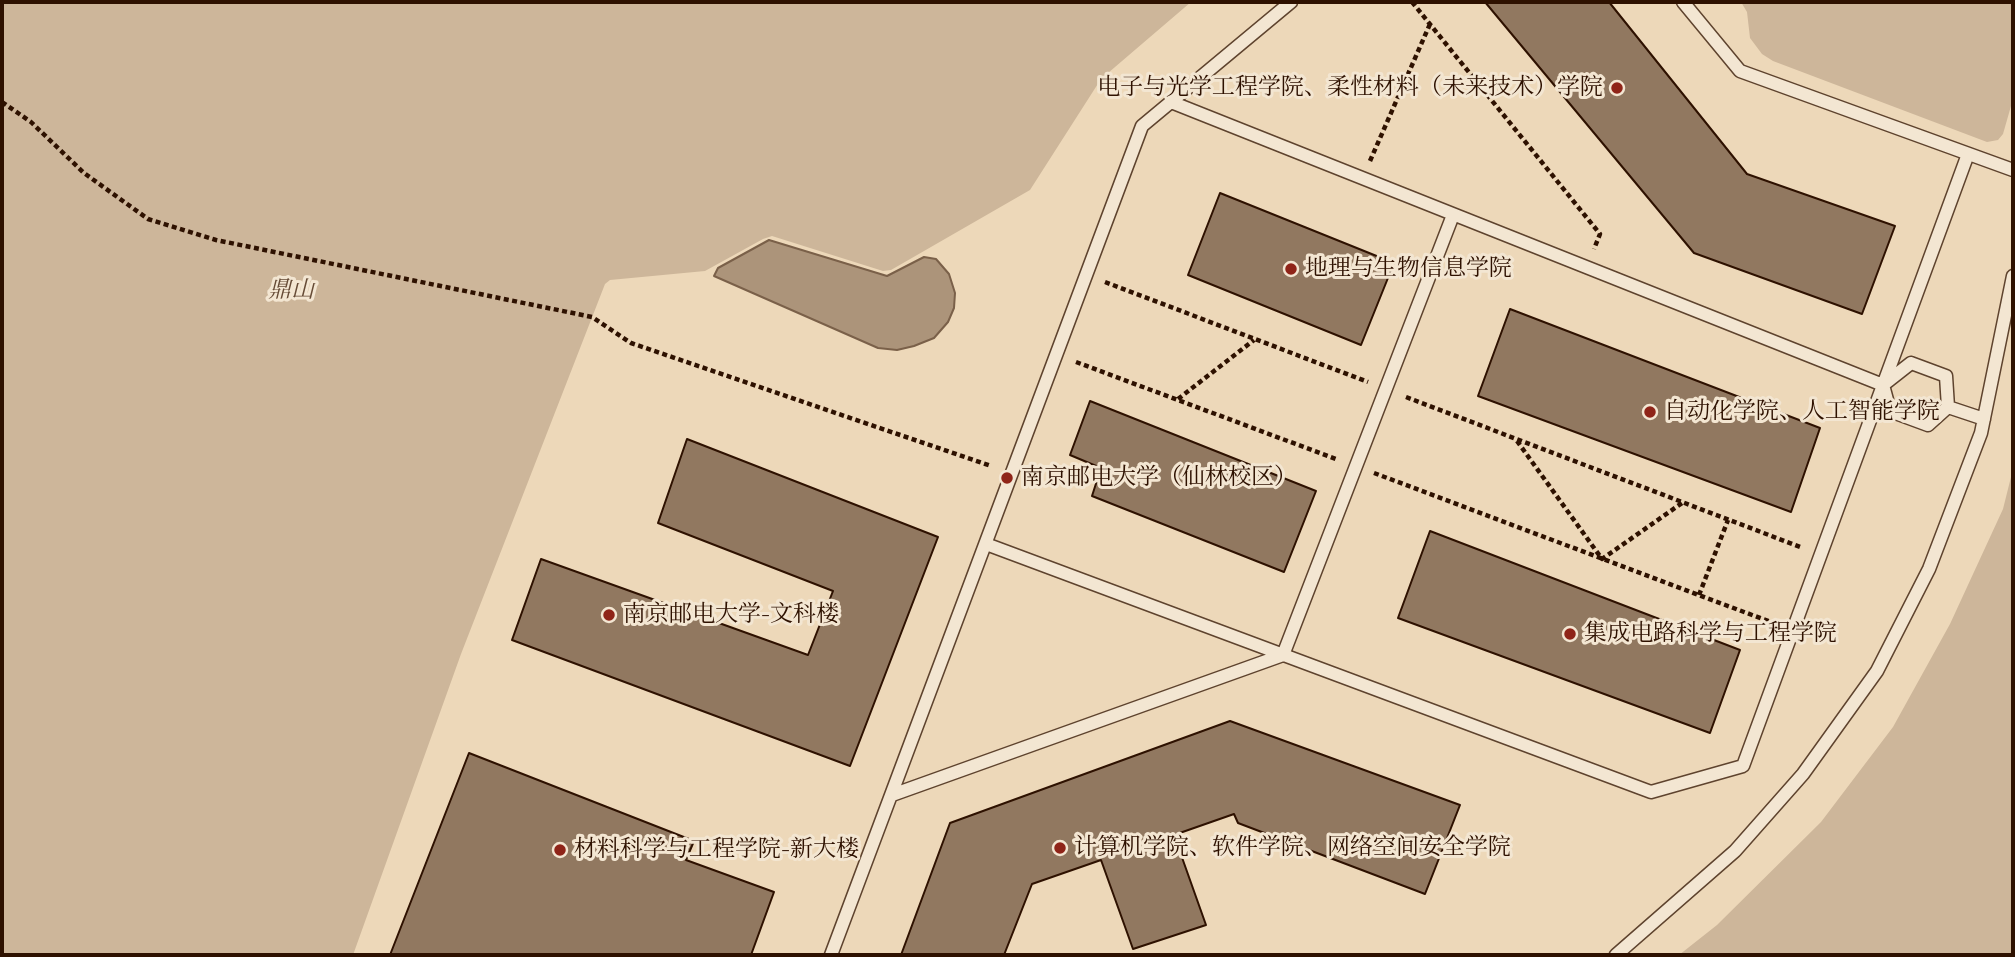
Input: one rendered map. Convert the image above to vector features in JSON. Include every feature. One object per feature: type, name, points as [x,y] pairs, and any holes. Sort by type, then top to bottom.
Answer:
[{"type":"lane","points":[[831,955],[1142,126],[1291,2]]},
{"type":"lane","points":[[1683,2],[1740,71],[2013,170]]},
{"type":"lane","points":[[1171,103],[1883,385]]},
{"type":"lane","points":[[986,544],[1651,792],[1743,766],[1968,153]]},
{"type":"lane","points":[[892,795],[1283,654],[1453,215]]},
{"type":"lane","points":[[1616,955],[1735,851],[1803,774],[1877,670],[1930,569],[1981,433],[2013,276]]},
{"type":"lane","points":[[1883,385],[1911,363],[1946,376],[1948,407]]},
{"type":"lane","points":[[1883,385],[1890,411],[1928,425],[1948,407]]},
{"type":"lane","points":[[1948,407],[1984,419]]},
{"type":"path","points":[[1412,2],[1600,234],[1587,268]]},
{"type":"path","points":[[1362,178],[1430,24]]},
{"type":"path","points":[[2,102],[31,122],[84,173],[149,219],[216,240],[592,317],[631,344],[1012,473]]},
{"type":"path","points":[[1086,275],[1372,384]]},
{"type":"path","points":[[1178,400],[1254,339]]},
{"type":"path","points":[[1057,355],[1345,463]]},
{"type":"path","points":[[1398,394],[1820,555]]},
{"type":"path","points":[[1516,439],[1602,559]]},
{"type":"path","points":[[1371,472],[1793,630]]},
{"type":"path","points":[[1602,559],[1683,502]]},
{"type":"path","points":[[1699,595],[1728,520]]},
{"type":"green space","name":"鼎山","points":[[2,2],[1191,2],[1101,79],[1030,190],[891,270],[883,271],[772,236],[705,271],[610,280],[605,284],[461,654],[353,955],[2,955]]},
{"type":"green space","points":[[1741,2],[2013,2],[2013,99],[2003,134],[1998,140],[1987,142],[1773,61],[1762,54],[1750,38],[1747,12]]},
{"type":"green space","points":[[2013,469],[2013,955],[1679,955],[1717,925],[1821,822],[1893,727],[1950,624],[2003,509]]},
{"type":"shaded area","points":[[769,240],[887,276],[924,257],[936,259],[949,274],[955,293],[954,308],[948,322],[934,338],[897,350],[878,348],[714,276],[718,268]]},
{"type":"building","name":"电子与光学工程学院、柔性材料（未来技术）学院","points":[[1485,2],[1609,2],[1747,174],[1895,226],[1862,314],[1694,253]]},
{"type":"building","name":"地理与生物信息学院","points":[[1220,193],[1394,263],[1361,345],[1188,275]]},
{"type":"building","name":"自动化学院、人工智能学院","points":[[1510,309],[1820,428],[1791,512],[1478,396]]},
{"type":"building","points":[[1090,401],[1316,491],[1284,572],[1092,496],[1101,468],[1070,455]]},
{"type":"building","name":"南京邮电大学-文科楼","points":[[687,439],[938,537],[850,766],[512,640],[541,559],[808,655],[833,591],[658,523]]},
{"type":"building","name":"集成电路科学与工程学院","points":[[1430,531],[1740,650],[1710,733],[1398,618]]},
{"type":"building","name":"计算机学院、软件学院、网络空间安全学院","points":[[1230,721],[1460,805],[1425,894],[1238,823],[1234,814],[1174,835],[1206,925],[1133,949],[1101,860],[1032,884],[1004,955],[901,955],[950,823]]},
{"type":"building","name":"材料科学与工程学院-新大楼","points":[[469,753],[694,841],[686,860],[774,892],[751,955],[390,955]]},
{"type":"place","name":"电子与光学工程学院、柔性材料（未来技术）学院","points":[[1617,88]]},
{"type":"place","name":"地理与生物信息学院","points":[[1291,269]]},
{"type":"place","name":"自动化学院、人工智能学院","points":[[1650,412]]},
{"type":"place","name":"南京邮电大学（仙林校区）","points":[[1007,478]]},
{"type":"place","name":"南京邮电大学-文科楼","points":[[609,615]]},
{"type":"place","name":"集成电路科学与工程学院","points":[[1570,634]]},
{"type":"place","name":"计算机学院、软件学院、网络空间安全学院","points":[[1060,848]]},
{"type":"place","name":"材料科学与工程学院-新大楼","points":[[560,850]]}]
